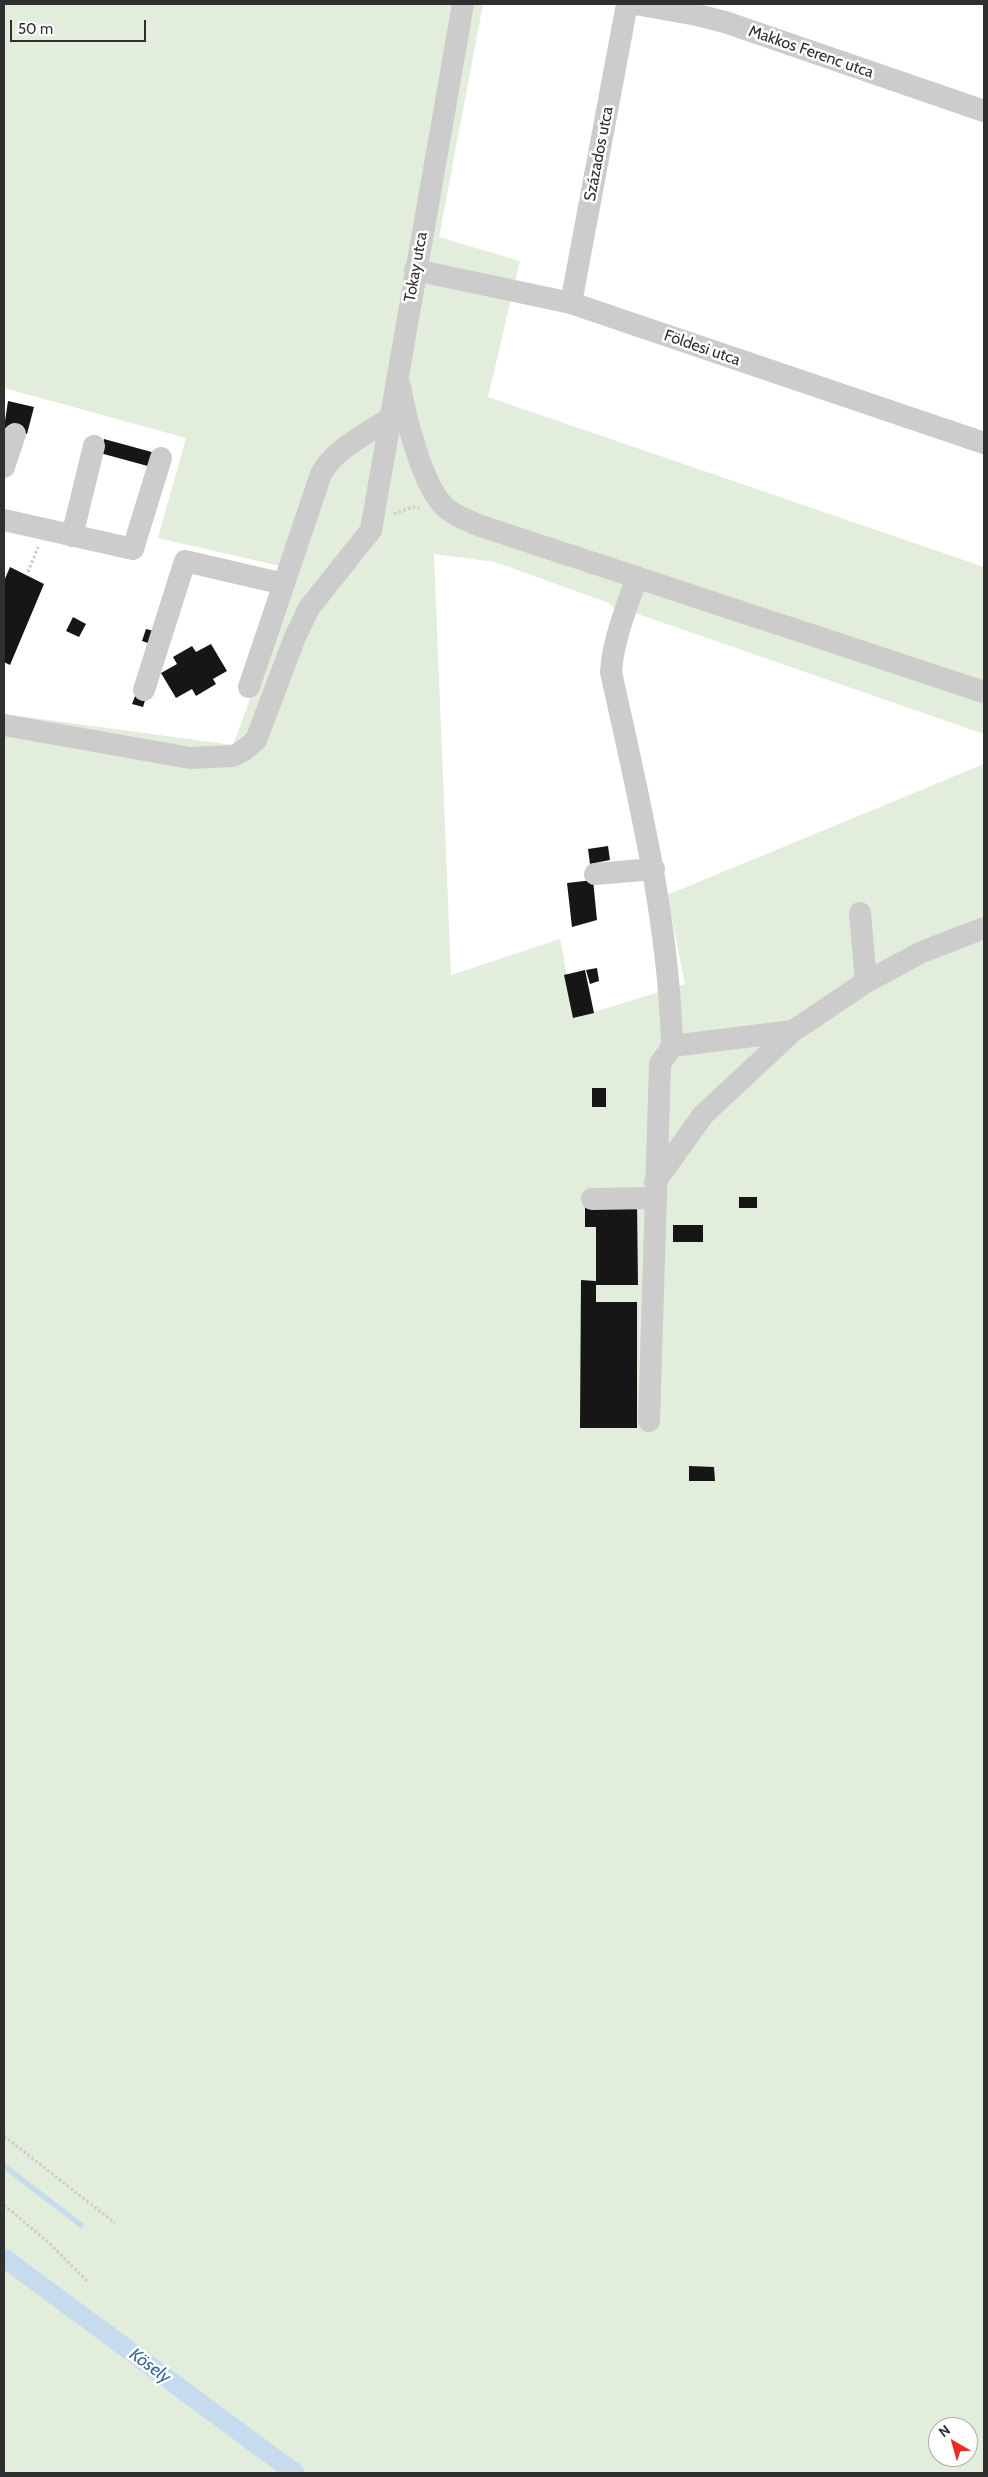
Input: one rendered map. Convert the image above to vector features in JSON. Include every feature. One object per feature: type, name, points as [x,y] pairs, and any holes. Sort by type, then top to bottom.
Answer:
[{"type":"street","name":"Tokay utca","points":[[371,530],[463,4]]},
{"type":"street","name":"Százados utca","points":[[571,303],[627,4]]},
{"type":"street","name":"Makkos Ferenc utca","points":[[635,4],[697,14],[725,22],[984,111]]},
{"type":"street","name":"Földesi utca","points":[[415,270],[571,303],[984,443]]},
{"type":"street","points":[[398,372],[404,410],[428,481],[434,495],[454,514],[475,524],[984,692]]},
{"type":"street","points":[[249,687],[326,464],[390,418]]},
{"type":"street","points":[[4,467],[15,434]]},
{"type":"street","points":[[72,536],[94,446]]},
{"type":"street","points":[[4,520],[133,550],[161,458]]},
{"type":"street","points":[[4,725],[190,758],[233,756],[243,751],[256,740],[261,731],[295,637],[309,608],[371,530]]},
{"type":"street","points":[[144,690],[186,561],[284,584]]},
{"type":"street","points":[[637,577],[623,619],[612,660],[611,672],[654,869],[671,1014],[672,1046],[660,1064],[654,1190],[648,1421]]},
{"type":"street","points":[[595,874],[654,869]]},
{"type":"street","points":[[860,914],[866,982]]},
{"type":"street","points":[[592,1198],[654,1190],[703,1115],[793,1031],[866,982],[922,952],[984,928]]},
{"type":"street","points":[[672,1046],[793,1031]]},
{"type":"path","points":[[371,530],[396,513],[413,507],[454,514]]},
{"type":"path","points":[[28,572],[45,529]]},
{"type":"path","points":[[4,2136],[114,2223]]},
{"type":"path","points":[[4,2205],[50,2244],[88,2281]]},
{"type":"green space","points":[[4,4],[483,4],[439,237],[520,261],[488,397],[984,567],[984,734],[638,614],[617,611],[609,603],[495,562],[434,554],[451,975],[560,939],[575,1018],[685,984],[667,895],[984,764],[984,2473],[4,2473],[4,714],[233,745],[297,570],[158,538],[186,438],[4,388]]},
{"type":"building","points":[[8,401],[34,407],[27,434],[4,428]]},
{"type":"building","points":[[104,439],[159,454],[155,468],[100,453]]},
{"type":"building","points":[[10,567],[44,584],[10,665],[4,662],[4,581]]},
{"type":"building","points":[[73,617],[86,624],[79,637],[66,631]]},
{"type":"building","points":[[146,629],[158,632],[154,645],[142,641]]},
{"type":"building","points":[[211,644],[227,671],[213,679],[216,684],[196,696],[192,689],[176,698],[161,673],[177,664],[173,657],[192,646],[196,652]]},
{"type":"building","points":[[137,691],[147,694],[143,707],[132,704]]},
{"type":"building","points":[[608,846],[610,860],[590,864],[588,849]]},
{"type":"building","points":[[593,880],[597,920],[572,927],[567,883]]},
{"type":"building","points":[[597,968],[599,981],[590,984],[586,970]]},
{"type":"building","points":[[585,970],[594,1013],[573,1018],[564,975]]},
{"type":"building","points":[[592,1088],[606,1088],[606,1107],[592,1107]]},
{"type":"building","points":[[739,1197],[757,1197],[757,1208],[739,1208]]},
{"type":"building","points":[[637,1203],[638,1285],[596,1285],[596,1302],[637,1302],[637,1428],[580,1428],[581,1280],[596,1281],[596,1227],[585,1227],[585,1204]]},
{"type":"building","points":[[673,1225],[703,1225],[703,1242],[673,1242]]},
{"type":"building","points":[[689,1466],[714,1467],[715,1481],[689,1481]]},
{"type":"waterway","points":[[4,2166],[81,2225]]},
{"type":"waterway","name":"Kösely","points":[[4,2258],[295,2473]]}]
